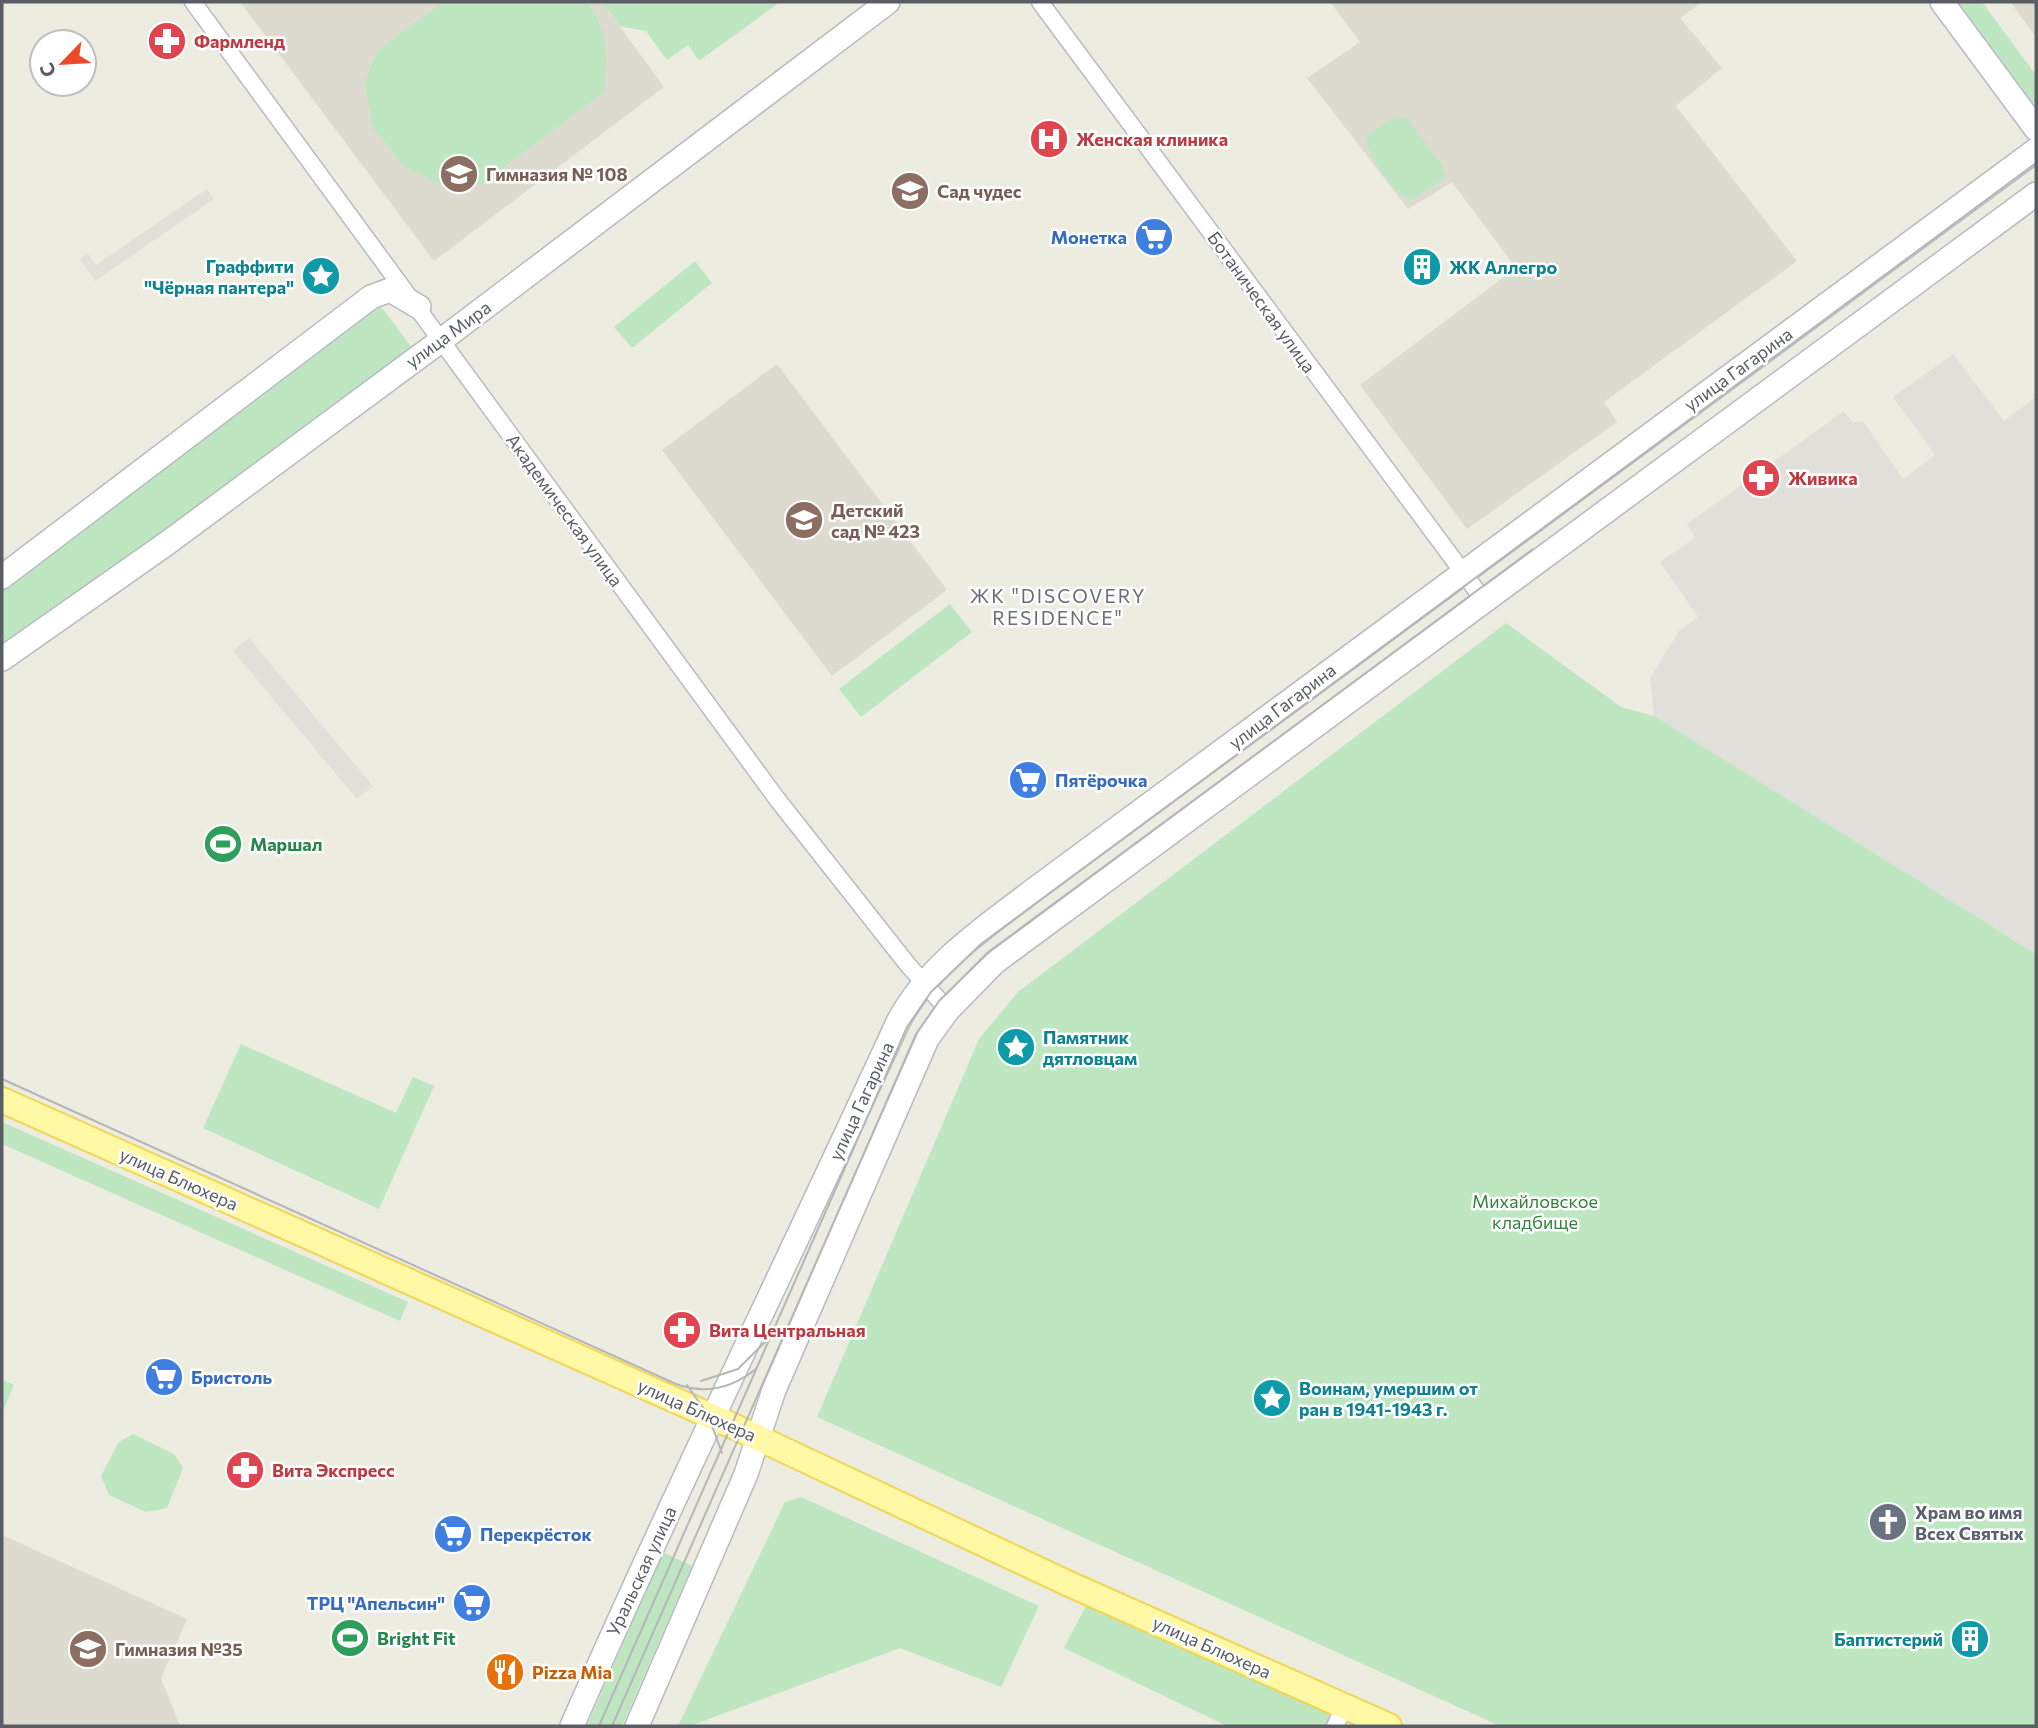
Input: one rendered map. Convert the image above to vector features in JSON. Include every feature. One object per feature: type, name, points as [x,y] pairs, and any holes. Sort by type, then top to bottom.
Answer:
[{"type":"main road","name":"улица Мира","points":[[2,659],[166,544],[443,339],[888,2]]},
{"type":"main road","points":[[1942,2],[2036,129]]},
{"type":"main road","name":"улица Гагарина","points":[[713,1417],[760,1323],[898,1022],[922,982],[974,935],[1035,889],[2036,150]]},
{"type":"main road","name":"улица Гагарина","points":[[759,1438],[774,1390],[927,1039],[948,1010],[995,962],[2036,194]]},
{"type":"main road","points":[[2,577],[371,297],[390,290],[419,307]]},
{"type":"main road","name":"улица Блюхера","points":[[2,1100],[759,1438],[1068,1583],[1340,1716],[1390,1726]]},
{"type":"main road","name":"Уральская улица","points":[[572,1726],[713,1417]]},
{"type":"main road","points":[[636,1726],[747,1474],[759,1438]]},
{"type":"street","name":"Академическая улица","points":[[193,2],[443,339],[635,608],[777,799],[922,982],[948,1010]]},
{"type":"street","name":"Ботаническая улица","points":[[1040,2],[1485,602]]},
{"type":"shaded area","name":"Гимназия № 108","points":[[240,2],[602,2],[664,87],[434,261]]},
{"type":"shaded area","points":[[1330,2],[1702,2],[1680,18],[1722,68],[1676,106],[1797,261],[1604,402],[1617,422],[1467,529],[1360,385],[1516,268],[1452,182],[1408,209],[1307,78],[1360,42]]},
{"type":"shaded area","points":[[2010,2],[2036,2],[2036,37]]},
{"type":"shaded area","points":[[207,189],[214,199],[95,281],[80,259],[88,254],[96,265]]},
{"type":"shaded area","points":[[1953,354],[2004,421],[2036,397],[2036,954],[1654,716],[1650,678],[1680,630],[1698,617],[1660,562],[1695,538],[1687,524],[1844,411],[1853,423],[1863,421],[1903,479],[1935,455],[1893,397]]},
{"type":"shaded area","name":"Детский сад № 423","points":[[777,364],[947,590],[832,676],[662,450]]},
{"type":"shaded area","points":[[249,638],[373,786],[357,799],[233,651]]},
{"type":"shaded area","name":"Гимназия №35","points":[[2,1535],[187,1619],[161,1678],[180,1726],[2,1726]]},
{"type":"green space","points":[[443,2],[587,2],[600,24],[606,55],[604,92],[483,183],[449,188],[404,167],[372,126],[365,81],[377,51]]},
{"type":"green space","points":[[602,2],[780,2],[699,61],[688,45],[667,60],[646,31],[620,26]]},
{"type":"green space","points":[[1954,2],[1982,2],[2036,75],[2036,101],[2030,106]]},
{"type":"green space","points":[[1397,117],[1407,118],[1442,165],[1445,178],[1410,201],[1381,171],[1367,142],[1372,132]]},
{"type":"green space","points":[[695,261],[712,283],[632,348],[614,327]]},
{"type":"green space","points":[[365,301],[383,309],[418,356],[2,658],[2,577]]},
{"type":"green space","points":[[950,604],[972,632],[861,717],[839,689]]},
{"type":"green space","name":"Михайловское кладбище","points":[[1506,623],[1621,707],[1654,716],[2036,954],[2036,1726],[1500,1726],[817,1417],[979,1039],[1018,992]]},
{"type":"green space","points":[[241,1044],[396,1113],[413,1077],[434,1086],[379,1209],[203,1128]]},
{"type":"green space","points":[[2,1122],[408,1302],[400,1321],[2,1144]]},
{"type":"green space","points":[[2,1380],[14,1385],[4,1409],[2,1408]]},
{"type":"green space","points":[[133,1434],[174,1454],[183,1468],[167,1508],[146,1512],[109,1495],[101,1476],[119,1442]]},
{"type":"green space","points":[[801,1497],[1039,1606],[1001,1687],[900,1648],[690,1726],[678,1726],[785,1502]]},
{"type":"green space","points":[[663,1552],[692,1566],[622,1726],[587,1726]]},
{"type":"green space","points":[[1089,1600],[1333,1715],[1328,1726],[1227,1726],[1064,1648]]},
{"type":"tram line","points":[[599,1726],[907,1027],[931,992],[981,944],[2036,163]]},
{"type":"tram line","points":[[612,1726],[917,1033],[939,1001],[988,953],[1533,549]]},
{"type":"tram line","points":[[2,1079],[676,1384],[698,1389],[719,1388],[757,1368]]},
{"type":"tram line","points":[[701,1381],[738,1369],[765,1342]]},
{"type":"tram line","points":[[687,1385],[708,1415],[722,1453]]},
{"type":"place","name":"Фармленд","points":[[167,41]]},
{"type":"place","name":"Женская клиника","points":[[1049,139]]},
{"type":"place","name":"Гимназия № 108","points":[[459,174]]},
{"type":"place","name":"Сад чудес","points":[[910,191]]},
{"type":"place","name":"Монетка","points":[[1154,237]]},
{"type":"place","name":"ЖК Аллегро","points":[[1422,267]]},
{"type":"place","name":"Граффити \"Чёрная пантера\"","points":[[321,276]]},
{"type":"place","name":"Живика","points":[[1761,478]]},
{"type":"place","name":"Детский сад № 423","points":[[804,520]]},
{"type":"place","name":"Пятёрочка","points":[[1028,780]]},
{"type":"place","name":"Маршал","points":[[223,844]]},
{"type":"place","name":"Памятник дятловцам","points":[[1016,1047]]},
{"type":"place","name":"Вита Центральная","points":[[682,1330]]},
{"type":"place","name":"Бристоль","points":[[164,1377]]},
{"type":"place","name":"Воинам, умершим от ран в 1941-1943 г.","points":[[1272,1398]]},
{"type":"place","name":"Вита Экспресс","points":[[245,1470]]},
{"type":"place","name":"Храм во имя Всех Святых","points":[[1888,1522]]},
{"type":"place","name":"Перекрёсток","points":[[453,1534]]},
{"type":"place","name":"ТРЦ \"Апельсин\"","points":[[472,1603]]},
{"type":"place","name":"Bright Fit","points":[[350,1638]]},
{"type":"place","name":"Баптистерий","points":[[1970,1639]]},
{"type":"place","name":"Гимназия №35","points":[[88,1649]]},
{"type":"place","name":"Pizza Mia","points":[[505,1672]]},
{"type":"district","name":"ЖК \"DISCOVERY RESIDENCE\"","points":[[1058,606]]}]
